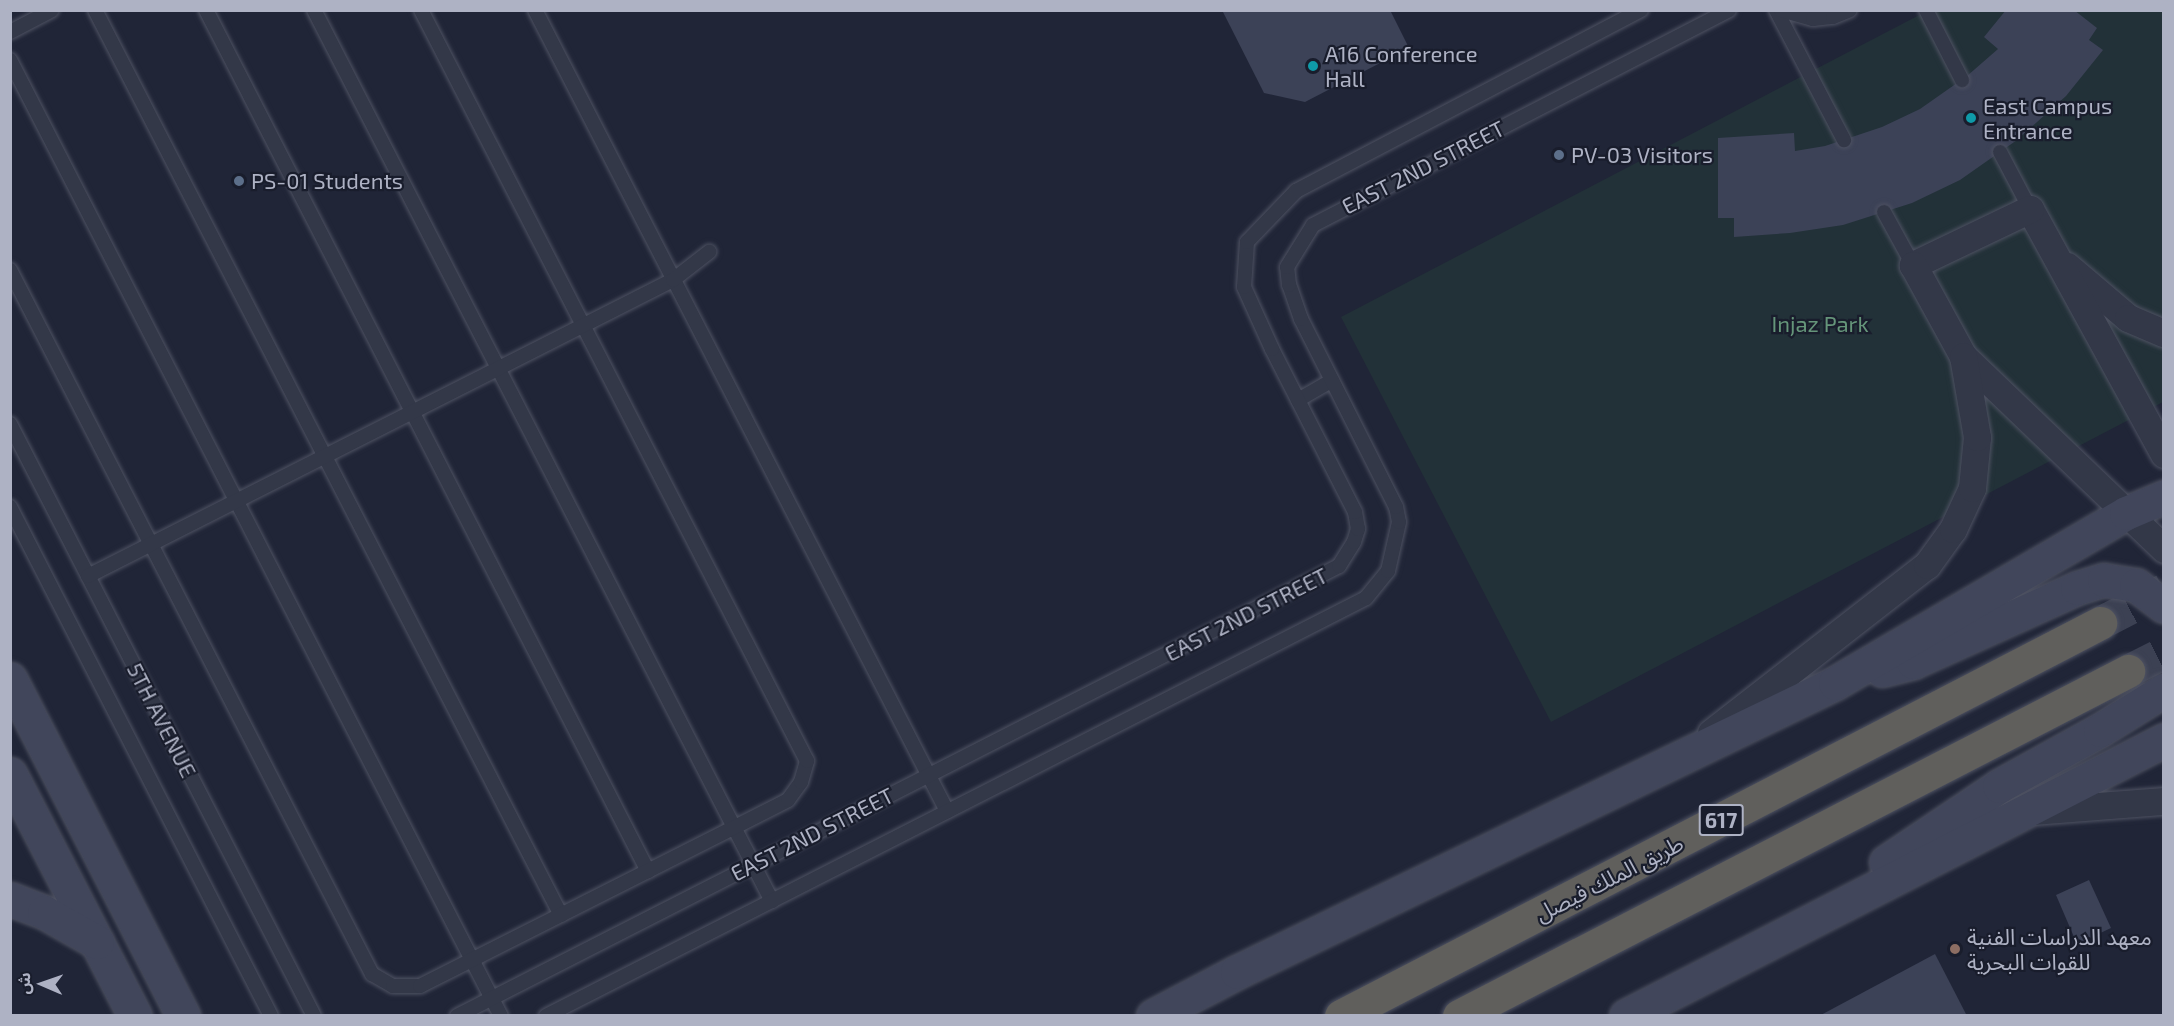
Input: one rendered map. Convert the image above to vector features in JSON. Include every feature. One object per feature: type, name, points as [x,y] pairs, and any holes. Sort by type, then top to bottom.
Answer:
[{"type":"highway","name":"طريق الملك فيصل","points":[[1341,1016],[2100,623]]},
{"type":"highway","name":"617","points":[[1459,1016],[2128,671]]},
{"type":"main road","points":[[1153,1016],[1835,683],[2126,513],[2163,497]]},
{"type":"main road","points":[[1835,683],[1913,662],[2077,588],[2104,580],[2136,585],[2163,606]]},
{"type":"main road","points":[[10,679],[183,1016]]},
{"type":"main road","points":[[1770,940],[1999,786],[2100,730],[2163,690]]},
{"type":"main road","points":[[1626,1016],[2163,740]]},
{"type":"main road","points":[[10,774],[135,1016]]},
{"type":"main road","points":[[10,899],[44,912],[97,942]]},
{"type":"street","points":[[2163,454],[2030,209],[1913,266],[1963,356],[2163,549]]},
{"type":"street","points":[[2054,255],[2128,318],[2163,333]]},
{"type":"street","points":[[1679,758],[1928,565],[1953,529],[1972,488],[1977,437],[1963,356]]},
{"type":"street","points":[[2025,812],[2163,801]]},
{"type":"lane","points":[[10,32],[52,10]]},
{"type":"lane","points":[[95,10],[561,915]]},
{"type":"lane","points":[[206,10],[648,871]]},
{"type":"lane","points":[[314,10],[772,901]]},
{"type":"lane","points":[[10,270],[372,974],[393,986],[420,986],[788,800],[801,782],[807,761],[422,10]]},
{"type":"lane","points":[[535,10],[947,811]]},
{"type":"lane","name":"EAST 2ND STREET","points":[[457,1016],[1339,566],[1354,543],[1358,529],[1355,512],[1244,287],[1248,242],[1296,191],[1641,10]]},
{"type":"lane","name":"EAST 2ND STREET","points":[[546,1016],[1366,598],[1388,572],[1399,522],[1396,507],[1301,319],[1289,285],[1287,267],[1313,225],[1728,10]]},
{"type":"lane","points":[[1776,10],[1844,140]]},
{"type":"lane","points":[[1781,10],[1813,19],[1833,17],[1850,10]]},
{"type":"lane","points":[[1926,10],[1962,80]]},
{"type":"lane","points":[[10,60],[501,1016]]},
{"type":"lane","points":[[2000,152],[2030,209]]},
{"type":"lane","points":[[1884,212],[1913,266]]},
{"type":"lane","points":[[88,576],[673,280],[709,252]]},
{"type":"lane","points":[[1298,400],[1332,380]]},
{"type":"lane","name":"5TH AVENUE","points":[[10,424],[314,1016]]},
{"type":"lane","name":"5TH AVENUE","points":[[10,507],[271,1016]]},
{"type":"green space","name":"Injaz Park","points":[[1927,11],[2163,11],[2163,402],[1551,722],[1341,317]]},
{"type":"building","name":"A16 Conference Hall","points":[[1222,10],[1390,10],[1409,48],[1305,102],[1264,93]]},
{"type":"building","name":"East Campus Entrance","points":[[2006,10],[2074,10],[2097,28],[2089,40],[2103,50],[2066,96],[2017,140],[1960,180],[1912,203],[1843,225],[1790,233],[1734,237],[1734,218],[1718,218],[1718,138],[1794,133],[1795,151],[1825,146],[1882,127],[1920,109],[1967,76],[1998,49],[1984,37]]},
{"type":"building","points":[[2089,880],[2111,928],[2077,944],[2056,895]]},
{"type":"building","points":[[1935,954],[1967,1016],[1819,1016]]},
{"type":"tunnel","points":[[2100,623],[2164,590]]},
{"type":"tunnel","points":[[2128,671],[2164,653]]},
{"type":"place","name":"A16 Conference Hall","points":[[1313,66]]},
{"type":"place","name":"East Campus Entrance","points":[[1971,118]]},
{"type":"place","name":"PV-03 Visitors","points":[[1559,155]]},
{"type":"place","name":"PS-01 Students","points":[[239,181]]},
{"type":"place","name":"معهد الدراسات الفنية للقوات البحرية","points":[[1955,949]]}]
